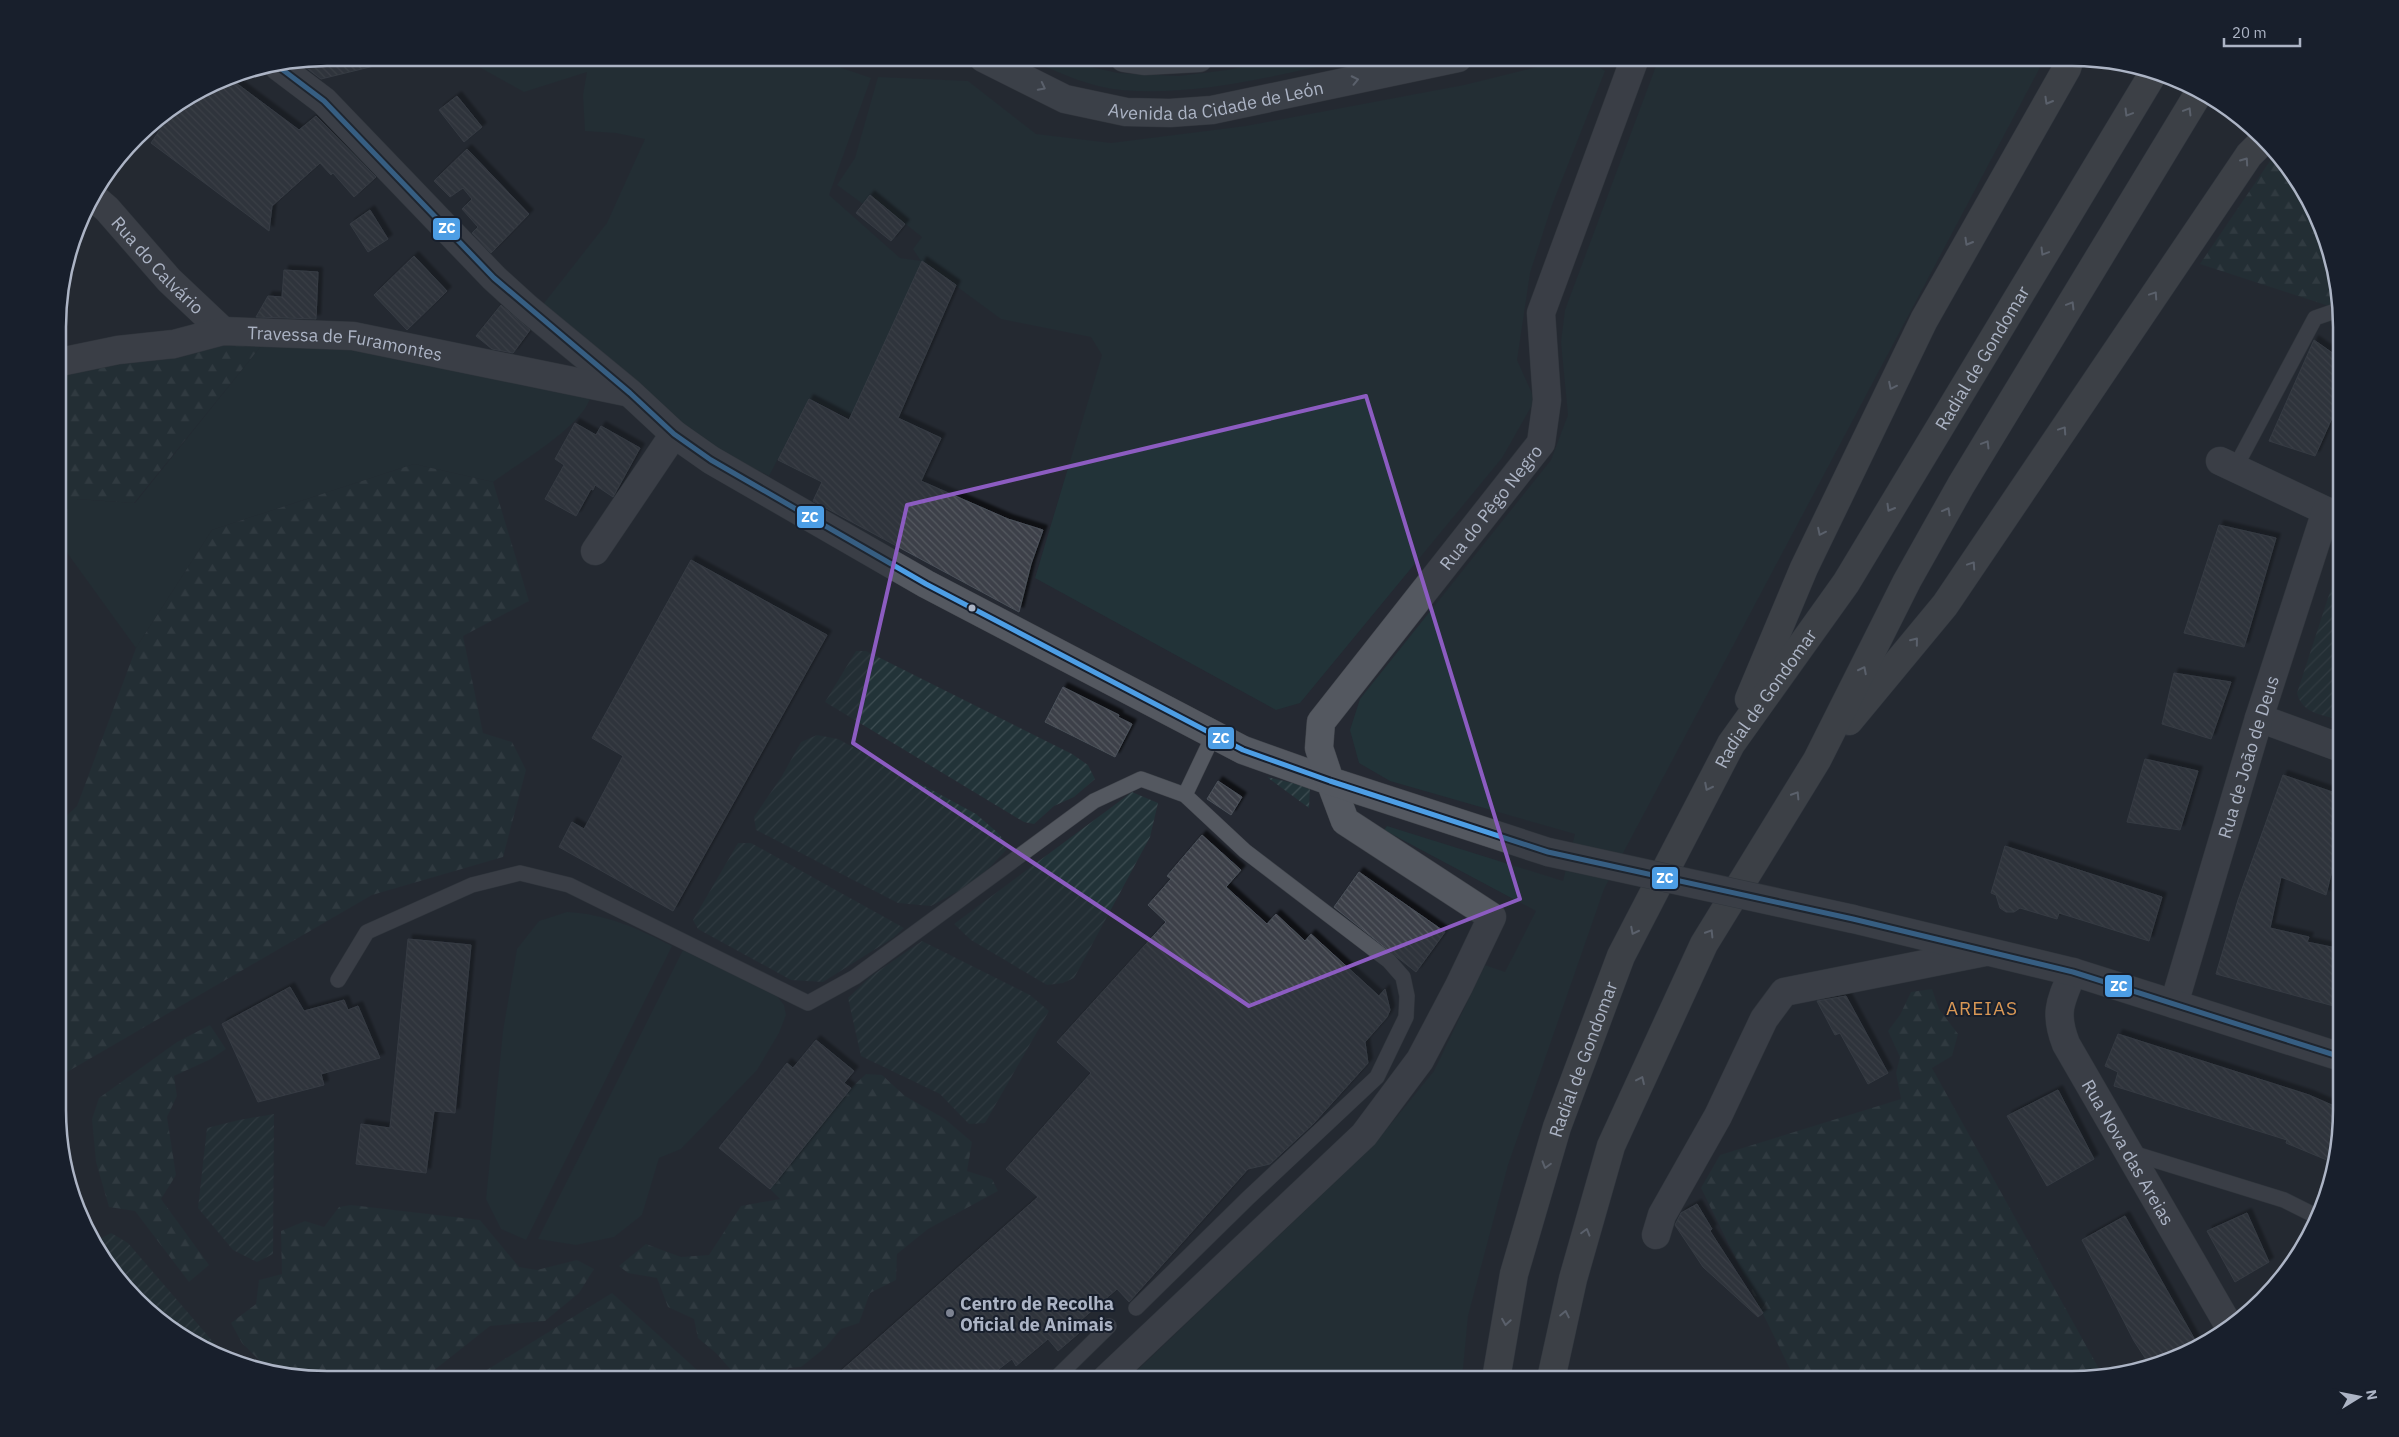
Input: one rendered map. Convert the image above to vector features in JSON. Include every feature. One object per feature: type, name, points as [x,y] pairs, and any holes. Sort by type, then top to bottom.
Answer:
[{"type":"highway","points":[[1730,744],[1804,568],[1924,320],[2068,66]]},
{"type":"highway","name":"Radial de Gondomar","points":[[1497,1371],[1514,1274],[1557,1127],[1621,956],[1730,744],[1846,583],[1914,466],[2150,78]]},
{"type":"highway","points":[[1553,1371],[1573,1279],[1611,1146],[1704,944],[1817,760],[1907,581],[1961,485],[2196,98]]},
{"type":"highway","points":[[1817,760],[1945,605],[2249,155],[2258,146]]},
{"type":"main road","name":"Avenida da Cidade de León","points":[[999,66],[1065,99],[1126,112],[1170,113],[1212,110],[1420,66]]},
{"type":"street","name":"Rua do Pêgo Negro","points":[[1114,1371],[1364,1135],[1420,1060],[1459,986],[1492,917],[1345,821],[1319,748],[1322,722],[1541,443],[1547,400],[1541,313],[1632,66]]},
{"type":"street","points":[[283,70],[324,101],[494,278],[567,342],[630,393],[674,434],[711,460],[926,584],[1243,750],[1330,781],[1548,852],[1852,919],[2073,972],[2333,1054]]},
{"type":"street","name":"Rua do Calvário","points":[[98,202],[169,280],[223,331]]},
{"type":"street","name":"Travessa de Furamontes","points":[[66,361],[118,350],[174,344],[223,331],[353,336],[630,393]]},
{"type":"street","points":[[595,551],[674,434]]},
{"type":"street","points":[[2228,465],[2333,514]]},
{"type":"street","name":"Rua de João de Deus","points":[[2174,1004],[2259,718],[2333,517]]},
{"type":"street","points":[[2259,718],[2333,745]]},
{"type":"street","points":[[1656,1235],[1662,1215],[1718,1116],[1764,1019],[1784,992],[1986,952]]},
{"type":"street","name":"Rua Nova das Areias","points":[[2073,972],[2060,1001],[2058,1025],[2066,1044],[2226,1321]]},
{"type":"lane","points":[[2228,465],[2315,318],[2332,312]]},
{"type":"lane","points":[[1185,796],[1214,734]]},
{"type":"lane","points":[[338,980],[368,932],[472,885],[520,873],[569,885],[808,1003],[855,977],[1094,801],[1140,779],[1185,796],[1245,851],[1389,961],[1403,977],[1407,996],[1406,1017],[1377,1077],[1248,1198],[1136,1308]]},
{"type":"lane","points":[[2129,1152],[2284,1200],[2311,1214]]},
{"type":"lane","points":[[1063,1371],[1109,1326]]},
{"type":"highlighted area","points":[[1366,396],[1520,899],[1249,1006],[853,743],[907,505]]},
{"type":"green space","points":[[477,66],[836,66],[871,78],[829,195],[900,258],[921,261],[913,249],[922,237],[870,196],[863,204],[837,185],[855,158],[878,77],[968,81],[1036,134],[1111,143],[1246,126],[1464,85],[1541,66],[1598,66],[1605,71],[1552,205],[1530,273],[1517,360],[1535,400],[1502,458],[1300,703],[1276,710],[1035,578],[1102,355],[1091,337],[1001,319],[922,261],[850,418],[809,399],[769,476],[704,442],[541,307],[607,223],[645,139],[616,133],[585,131],[583,95],[587,72],[524,92]]},
{"type":"green space","points":[[1044,66],[1086,66],[1118,73],[1179,76],[1247,66],[1321,66],[1240,83],[1181,90],[1121,90],[1088,83]]},
{"type":"green space","points":[[1656,66],[2041,66],[1604,889],[1508,1165],[1468,1316],[1463,1371],[1136,1371],[1372,1147],[1434,1071],[1485,965],[1505,972],[1536,911],[1384,830],[1387,826],[1563,881],[1575,834],[1390,781],[1359,763],[1350,730],[1360,699],[1551,460],[1568,415],[1561,342],[1565,310]]},
{"type":"green space","points":[[2271,159],[2289,182],[2313,227],[2328,276],[2332,307],[2200,264]]},
{"type":"green space","points":[[265,341],[324,342],[591,392],[588,404],[566,429],[535,454],[493,482],[414,464],[212,530],[136,648],[66,551],[66,514],[76,499],[135,503]]},
{"type":"green space","points":[[265,341],[134,503],[77,499],[66,515],[66,368],[170,350]]},
{"type":"green space","points":[[414,464],[493,482],[529,601],[463,636],[483,733],[512,742],[526,770],[503,857],[372,895],[66,1073],[66,816],[77,806],[136,648],[212,530]]},
{"type":"green space","points":[[2333,583],[2333,718],[2320,715],[2308,709],[2303,705],[2297,693]]},
{"type":"green space","points":[[856,651],[866,651],[1072,754],[1088,765],[1095,779],[1074,797],[1054,806],[1034,824],[1024,822],[825,702]]},
{"type":"green space","points":[[817,735],[838,739],[976,814],[998,833],[1009,847],[977,881],[931,906],[898,903],[756,830],[754,817],[782,776],[801,742]]},
{"type":"green space","points":[[1267,777],[1310,787],[1309,808]]},
{"type":"green space","points":[[1132,792],[1158,803],[1150,837],[1074,978],[1063,983],[1047,985],[971,940],[954,924]]},
{"type":"green space","points":[[738,843],[751,843],[904,928],[893,938],[823,982],[791,980],[698,929],[693,920]]},
{"type":"green space","points":[[567,912],[581,913],[621,923],[672,946],[526,1240],[501,1229],[486,1199],[503,1031],[517,949],[539,921]]},
{"type":"green space","points":[[922,941],[1030,995],[1049,1011],[985,1123],[969,1124],[940,1094],[861,1056],[848,998],[871,976]]},
{"type":"green space","points":[[683,950],[776,995],[784,1005],[786,1015],[779,1033],[757,1070],[681,1149],[659,1158],[642,1215],[614,1237],[576,1245],[538,1239]]},
{"type":"green space","points":[[1932,989],[1939,1009],[1958,1034],[1952,1056],[1932,1068],[2099,1369],[1791,1371],[1701,1188],[1720,1155],[1901,1099],[1896,1073],[1900,1057],[1888,1031],[1900,1015],[1911,992]]},
{"type":"green space","points":[[210,1025],[226,1049],[211,1059],[174,1076],[177,1096],[167,1117],[176,1175],[161,1199],[209,1265],[189,1282],[135,1211],[109,1207],[96,1162],[92,1119],[99,1098],[177,1042]]},
{"type":"green space","points":[[866,1074],[882,1075],[905,1096],[945,1119],[972,1142],[967,1171],[992,1179],[998,1191],[928,1229],[897,1254],[896,1280],[870,1293],[859,1323],[841,1329],[826,1347],[801,1367],[789,1368],[786,1371],[732,1371],[716,1353],[698,1338],[694,1319],[668,1307],[657,1278],[628,1273],[619,1266],[646,1244],[681,1257],[709,1255],[741,1206],[780,1199],[770,1189],[851,1088]]},
{"type":"green space","points":[[274,1114],[273,1254],[257,1262],[233,1250],[198,1208],[207,1128]]},
{"type":"green space","points":[[351,1205],[480,1220],[519,1267],[537,1270],[577,1260],[594,1269],[579,1293],[545,1321],[490,1326],[433,1371],[327,1371],[293,1369],[261,1362],[242,1343],[231,1323],[256,1304],[259,1280],[282,1274],[281,1231],[305,1221],[324,1227],[339,1207]]},
{"type":"green space","points":[[111,1233],[128,1243],[217,1346],[182,1327],[155,1306],[120,1269],[100,1239]]},
{"type":"green space","points":[[612,1293],[698,1371],[485,1371]]},
{"type":"building","points":[[374,66],[321,79],[306,67]]},
{"type":"building","points":[[236,83],[299,130],[316,116],[376,177],[354,197],[333,173],[331,175],[320,163],[272,206],[269,231],[151,143],[165,123],[182,110],[212,93]]},
{"type":"building","points":[[457,96],[482,127],[464,142],[439,110]]},
{"type":"building","points":[[467,149],[529,214],[491,253],[472,233],[478,227],[462,209],[472,199],[463,188],[450,197],[434,181]]},
{"type":"building","points":[[870,195],[905,224],[891,241],[856,213]]},
{"type":"building","points":[[370,210],[388,239],[368,252],[350,224]]},
{"type":"building","points":[[414,256],[447,291],[407,330],[374,295]]},
{"type":"building","points":[[922,261],[956,285],[898,418],[941,438],[921,481],[1008,519],[1043,530],[1031,564],[1019,612],[813,501],[822,482],[778,460],[809,399],[849,420]]},
{"type":"building","points":[[284,270],[318,272],[316,319],[256,317],[268,296],[282,297]]},
{"type":"building","points":[[501,305],[530,330],[513,353],[492,349],[476,336]]},
{"type":"building","points":[[2314,340],[2333,353],[2333,416],[2315,456],[2269,441]]},
{"type":"building","points":[[575,423],[596,435],[601,426],[640,448],[613,497],[595,485],[576,516],[545,499],[564,465],[555,459]]},
{"type":"building","points":[[2219,525],[2276,538],[2244,647],[2184,633]]},
{"type":"building","points":[[691,560],[827,635],[673,911],[559,847],[572,822],[584,829],[623,756],[592,738]]},
{"type":"building","points":[[2174,673],[2231,682],[2211,739],[2162,724]]},
{"type":"building","points":[[1063,687],[1119,715],[1118,717],[1132,724],[1115,757],[1045,722]]},
{"type":"building","points":[[2145,759],[2198,771],[2180,830],[2127,822]]},
{"type":"building","points":[[2283,775],[2333,792],[2333,866],[2326,895],[2281,877],[2270,928],[2309,937],[2307,942],[2333,947],[2333,1006],[2216,974],[2238,900]]},
{"type":"building","points":[[1218,781],[1242,797],[1231,815],[1207,799]]},
{"type":"building","points":[[1202,835],[1241,870],[1226,887],[1267,924],[1276,914],[1305,941],[1311,934],[1379,996],[1385,989],[1390,1010],[1387,1017],[1365,1042],[1368,1063],[1314,1123],[1270,1164],[1248,1169],[1129,1302],[1117,1289],[1074,1326],[1079,1333],[1058,1351],[1048,1339],[1016,1366],[1012,1359],[996,1371],[841,1371],[1038,1197],[1006,1169],[1091,1073],[1057,1042],[1166,922],[1148,905],[1171,879],[1167,876]]},
{"type":"building","points":[[2005,846],[2162,897],[2149,941],[2059,913],[2057,919],[2020,908],[2014,912],[2006,912],[2000,908],[1996,895],[1991,893]]},
{"type":"building","points":[[1359,872],[1445,932],[1416,972],[1334,907]]},
{"type":"building","points":[[408,939],[471,945],[455,1113],[434,1111],[426,1173],[356,1164],[361,1124],[390,1128]]},
{"type":"building","points":[[290,987],[304,1011],[344,1000],[348,1010],[358,1006],[380,1058],[321,1074],[324,1085],[258,1102],[222,1024]]},
{"type":"building","points":[[1846,996],[1888,1073],[1868,1084],[1840,1033],[1835,1035],[1817,1001]]},
{"type":"building","points":[[2118,1034],[2309,1095],[2333,1106],[2328,1161],[2286,1143],[2287,1140],[2114,1086],[2118,1072],[2105,1066]]},
{"type":"building","points":[[816,1040],[854,1071],[844,1083],[851,1088],[770,1189],[719,1148],[787,1063],[793,1068]]},
{"type":"building","points":[[2058,1090],[2094,1159],[2047,1186],[2007,1116]]},
{"type":"building","points":[[1697,1204],[1712,1229],[1710,1231],[1763,1313],[1758,1317],[1703,1267],[1675,1225],[1681,1213]]},
{"type":"building","points":[[2247,1213],[2269,1262],[2235,1282],[2207,1231]]},
{"type":"building","points":[[2125,1216],[2195,1340],[2172,1351],[2146,1360],[2134,1341],[2082,1240]]},
{"type":"transit line","name":"ZC","points":[[283,70],[324,101],[494,278],[630,393],[674,434],[711,460],[926,584],[1243,750],[1330,781],[1548,852],[1853,919],[2073,972],[2333,1054]]},
{"type":"place","name":"Centro de Recolha Oficial de Animais","points":[[950,1313]]},
{"type":"district","name":"AREIAS","points":[[1982,1008]]}]
